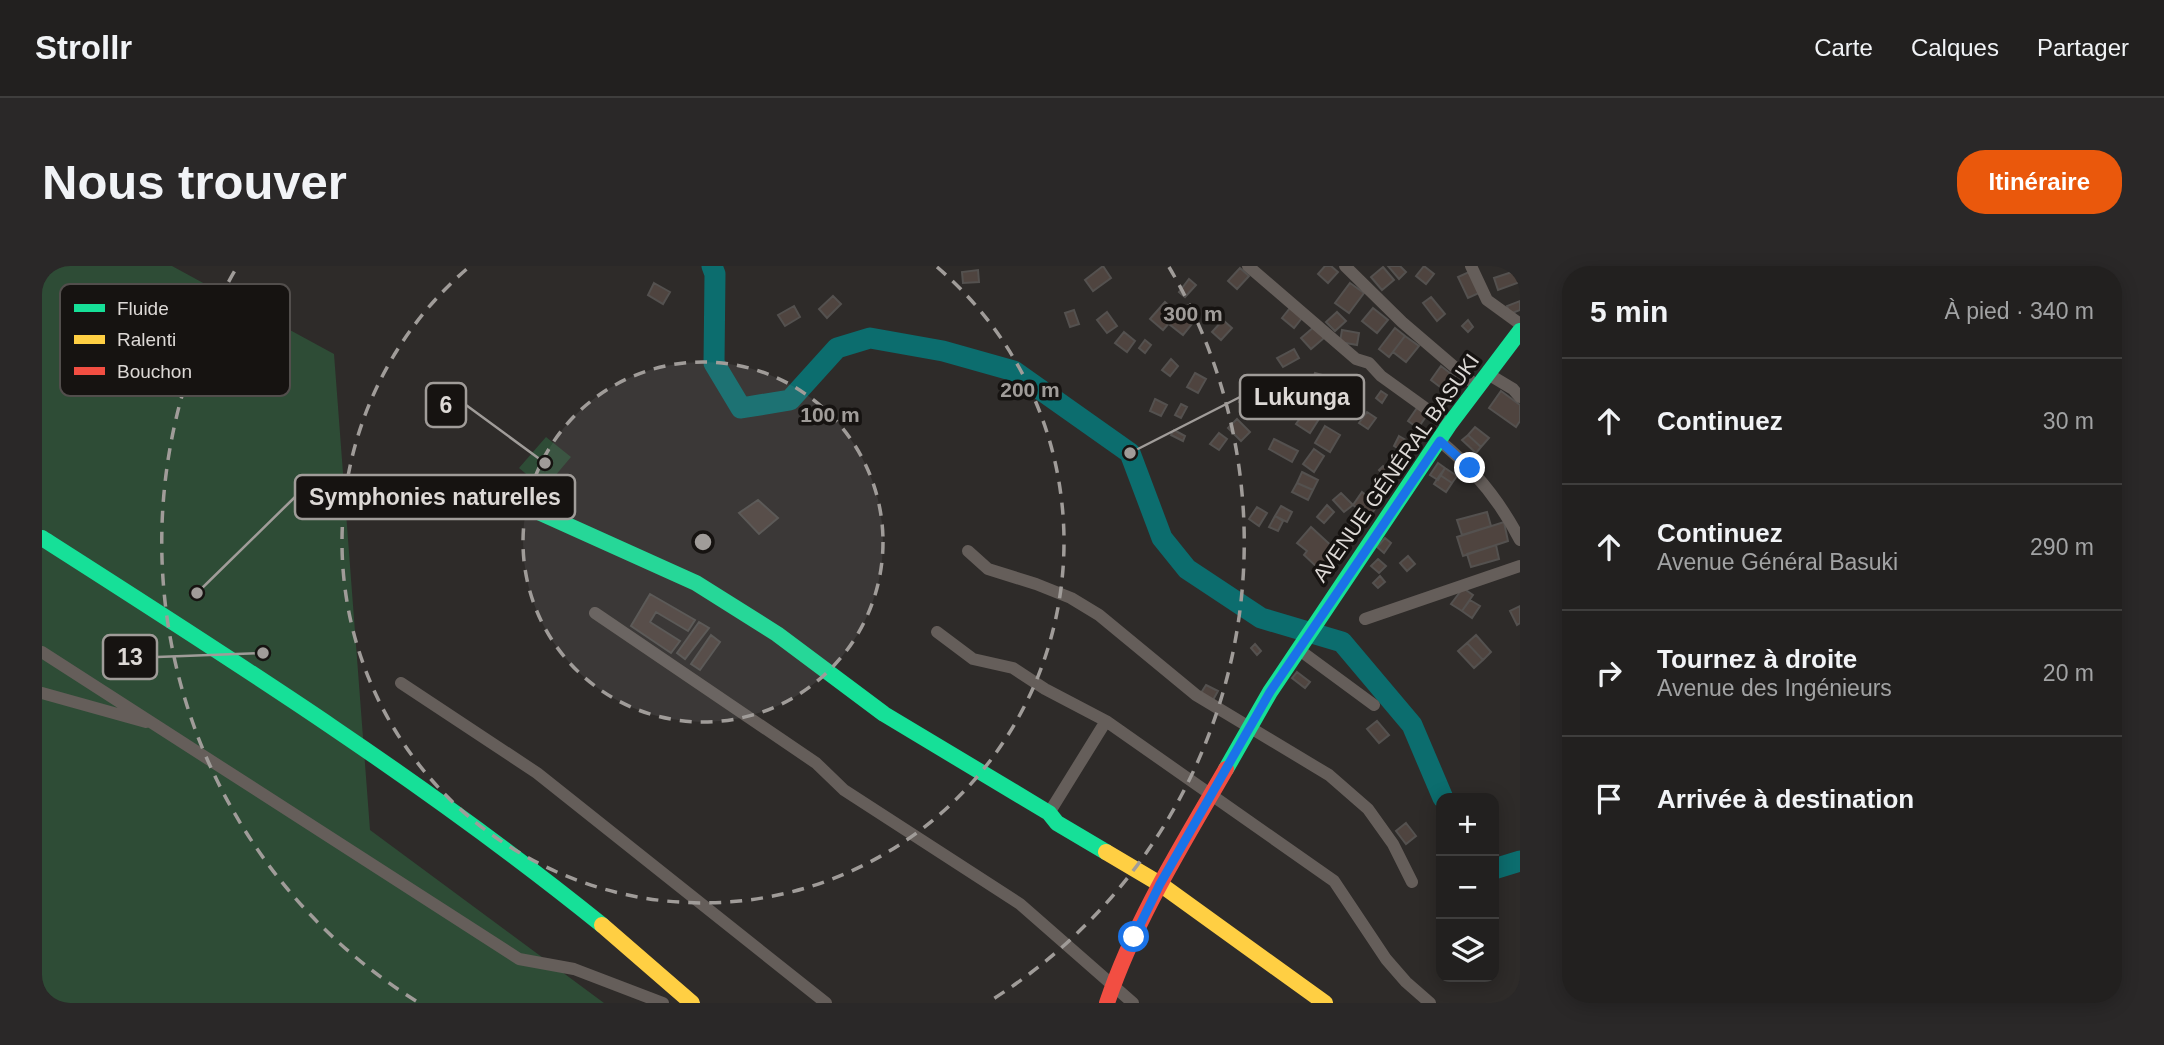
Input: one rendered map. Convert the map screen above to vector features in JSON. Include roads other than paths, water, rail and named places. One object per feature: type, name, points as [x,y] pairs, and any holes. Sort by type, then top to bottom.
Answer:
[{"type":"street","points":[[1248,266],[1356,359],[1369,363],[1381,376],[1449,425]]},
{"type":"street","points":[[1345,266],[1402,322],[1483,381],[1520,397]]},
{"type":"street","points":[[1471,266],[1487,300],[1520,324]]},
{"type":"street","name":"AVENUE GÉNÉRAL BASUKI","points":[[1107,1003],[1121,962],[1160,884],[1249,728],[1320,614],[1449,425],[1520,331]]},
{"type":"street","points":[[1440,441],[1479,476],[1508,515],[1520,540]]},
{"type":"street","points":[[525,506],[696,583],[777,634],[884,714],[1049,813],[1057,823],[1160,884],[1325,1003]]},
{"type":"street","points":[[42,538],[149,606],[413,784],[592,917],[692,1003]]},
{"type":"street","points":[[968,551],[988,569],[1036,583],[1071,598],[1098,615],[1196,695],[1329,775],[1368,809],[1393,844],[1412,882]]},
{"type":"street","points":[[1365,619],[1520,566]]},
{"type":"street","points":[[595,613],[816,762],[844,790],[1020,904],[1133,1003]]},
{"type":"street","points":[[937,632],[973,659],[1013,668],[1045,689],[1106,721],[1334,881],[1386,959],[1406,982],[1430,1003]]},
{"type":"street","points":[[1298,649],[1374,705]]},
{"type":"street","points":[[42,652],[519,959],[574,969],[663,1003]]},
{"type":"street","points":[[401,684],[537,774],[826,1003]]},
{"type":"street","points":[[42,693],[155,725]]},
{"type":"street","points":[[1049,813],[1106,721]]},
{"type":"waterway","points":[[712,266],[715,274],[714,363],[741,408],[790,400],[837,348],[870,338],[943,351],[1014,371],[1130,453],[1162,538],[1187,569],[1261,618],[1342,642],[1412,725],[1441,793]]},
{"type":"waterway","points":[[1499,867],[1520,861]]},
{"type":"place","name":"Lukunga","points":[[1130,453]]},
{"type":"place","name":"6","points":[[545,463]]},
{"type":"place","name":"Symphonies naturelles","points":[[197,593]]},
{"type":"place","name":"13","points":[[263,653]]}]
